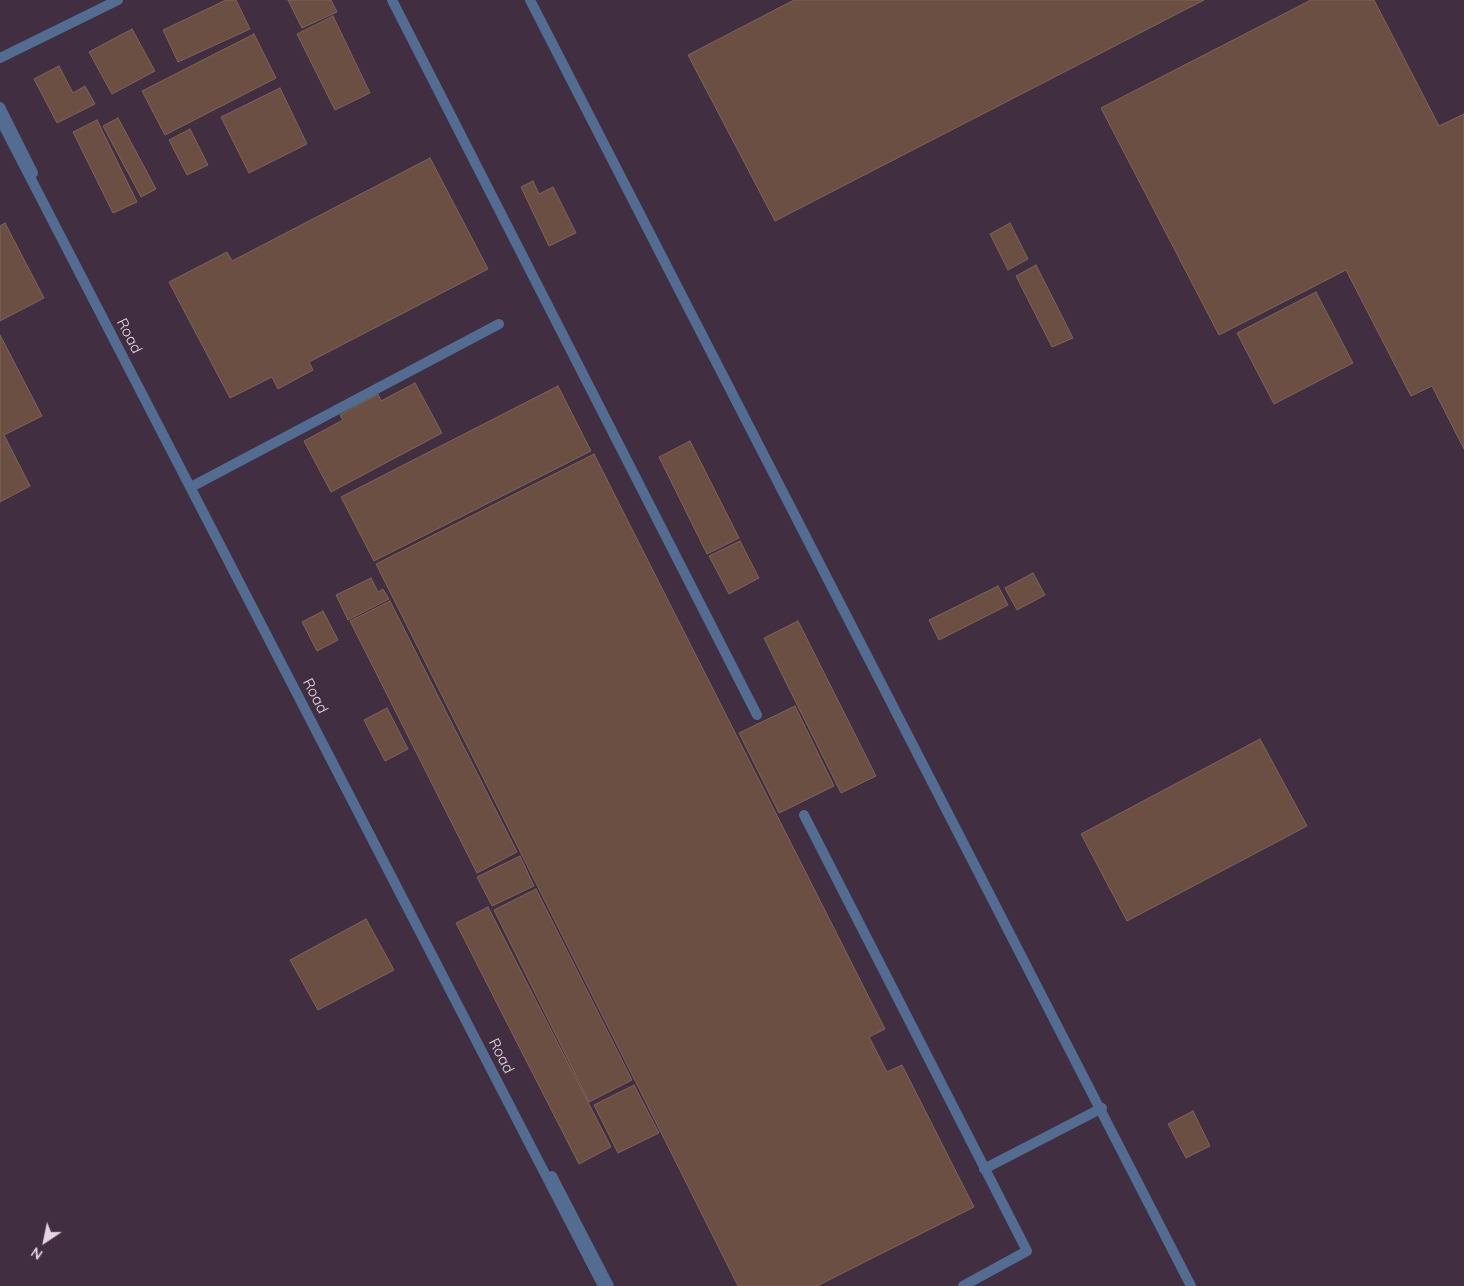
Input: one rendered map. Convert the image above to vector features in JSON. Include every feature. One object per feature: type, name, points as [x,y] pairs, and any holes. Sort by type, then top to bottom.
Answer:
[{"type":"street","points":[[0,58],[118,0]]},
{"type":"street","points":[[392,0],[756,715]]},
{"type":"street","points":[[530,0],[1102,1108],[1191,1286]]},
{"type":"street","points":[[0,107],[192,487],[609,1286]]},
{"type":"street","name":"Road","points":[[0,119],[603,1286]]},
{"type":"street","points":[[192,487],[499,324]]},
{"type":"street","points":[[804,815],[1027,1251],[964,1286]]},
{"type":"street","points":[[984,1168],[1102,1108]]},
{"type":"building","points":[[226,0],[236,0],[250,29],[178,62],[163,30]]},
{"type":"building","points":[[288,0],[331,0],[337,12],[302,28]]},
{"type":"building","points":[[794,0],[1204,0],[775,221],[688,55]]},
{"type":"building","points":[[1311,0],[1374,0],[1439,126],[1464,114],[1464,449],[1432,386],[1411,396],[1346,270],[1219,335],[1101,108]]},
{"type":"building","points":[[333,16],[370,93],[335,110],[297,34]]},
{"type":"building","points":[[132,29],[155,71],[112,94],[89,52]]},
{"type":"building","points":[[254,34],[276,78],[165,135],[142,91]]},
{"type":"building","points":[[59,66],[73,93],[85,86],[95,104],[57,123],[34,79]]},
{"type":"building","points":[[280,88],[307,144],[249,173],[221,117]]},
{"type":"building","points":[[118,118],[156,189],[141,197],[103,126]]},
{"type":"building","points":[[97,120],[137,202],[113,213],[73,132]]},
{"type":"building","points":[[190,129],[208,165],[187,175],[169,140]]},
{"type":"building","points":[[430,158],[488,269],[309,362],[313,370],[278,389],[272,377],[230,398],[169,282],[227,252],[232,261]]},
{"type":"building","points":[[533,181],[539,194],[553,187],[576,233],[549,246],[521,187]]},
{"type":"building","points":[[5,223],[44,298],[0,321],[0,226]]},
{"type":"building","points":[[1010,223],[1028,259],[1008,270],[990,234]]},
{"type":"building","points":[[1036,265],[1073,338],[1052,347],[1016,276]]},
{"type":"building","points":[[1316,292],[1353,363],[1274,404],[1237,333]]},
{"type":"building","points":[[0,335],[42,416],[4,435],[30,486],[0,502]]},
{"type":"building","points":[[415,383],[442,433],[331,492],[304,441],[343,420],[340,415],[378,394],[381,401]]},
{"type":"building","points":[[558,386],[591,451],[374,561],[341,497]]},
{"type":"building","points":[[690,441],[739,538],[707,554],[659,457]]},
{"type":"building","points":[[594,454],[885,1029],[869,1037],[887,1072],[902,1065],[974,1207],[817,1286],[738,1286],[376,564]]},
{"type":"building","points":[[740,541],[759,578],[729,594],[709,556]]},
{"type":"building","points":[[1033,573],[1045,595],[1017,610],[1005,588]]},
{"type":"building","points":[[371,578],[378,592],[383,589],[389,599],[348,620],[336,595]]},
{"type":"building","points":[[998,586],[1008,605],[939,640],[929,620]]},
{"type":"building","points":[[390,601],[517,852],[477,873],[350,621]]},
{"type":"building","points":[[323,611],[338,640],[317,651],[302,622]]},
{"type":"building","points":[[798,621],[876,776],[841,793],[764,638]]},
{"type":"building","points":[[795,706],[834,786],[779,813],[739,733]]},
{"type":"building","points":[[387,708],[408,749],[385,761],[364,720]]},
{"type":"building","points":[[1260,739],[1307,826],[1127,921],[1081,834]]},
{"type":"building","points":[[520,856],[534,886],[492,906],[477,877]]},
{"type":"building","points":[[536,889],[632,1080],[589,1102],[494,910]]},
{"type":"building","points":[[488,907],[611,1147],[579,1164],[456,923]]},
{"type":"building","points":[[366,919],[394,970],[318,1010],[290,960]]},
{"type":"building","points":[[634,1085],[659,1133],[618,1153],[594,1105]]},
{"type":"building","points":[[1193,1111],[1210,1146],[1186,1158],[1168,1124]]}]
